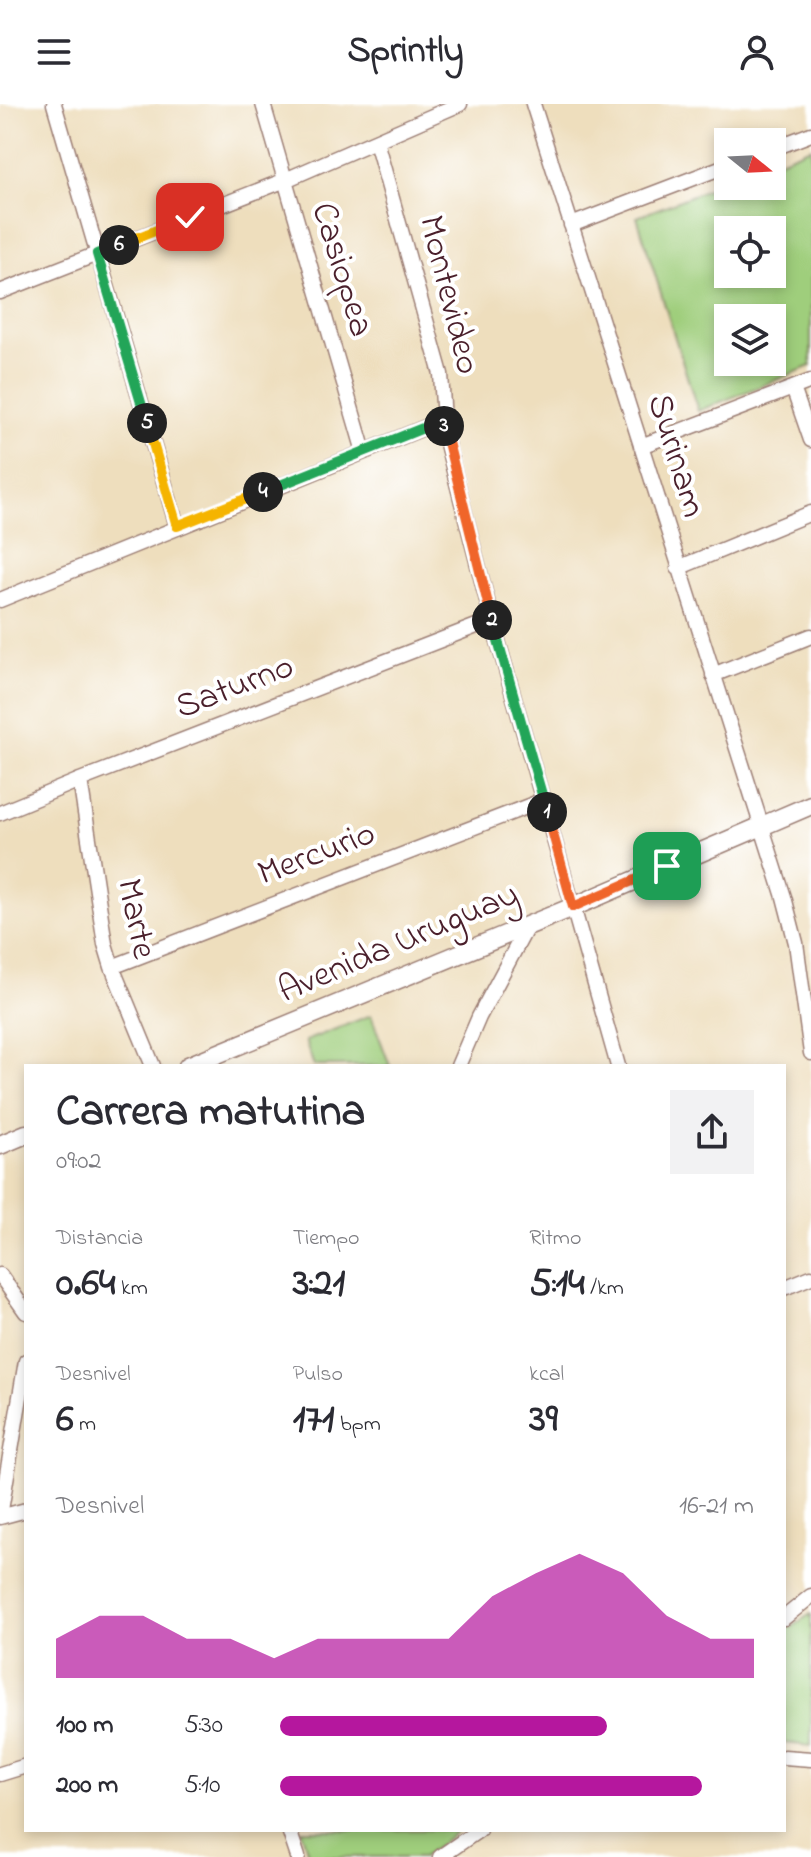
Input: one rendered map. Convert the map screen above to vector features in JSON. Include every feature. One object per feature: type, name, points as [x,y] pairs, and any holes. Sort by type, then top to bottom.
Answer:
[{"type":"street","points":[[54,104],[177,526]]},
{"type":"street","name":"Casiopea","points":[[263,104],[364,452]]},
{"type":"street","name":"Surinam","points":[[533,104],[796,943],[811,1053]]},
{"type":"street","points":[[0,292],[283,181],[453,105]]},
{"type":"street","points":[[786,144],[811,134]]},
{"type":"street","name":"Montevideo","points":[[376,141],[441,374],[445,436],[492,620],[617,1064]]},
{"type":"street","points":[[571,225],[714,170]]},
{"type":"street","points":[[641,446],[811,381]]},
{"type":"street","points":[[793,388],[811,440]]},
{"type":"street","points":[[0,600],[443,420]]},
{"type":"street","points":[[678,568],[811,513]]},
{"type":"street","name":"Saturno","points":[[0,813],[492,620]]},
{"type":"street","points":[[713,675],[811,636]]},
{"type":"street","name":"Marte","points":[[80,780],[105,944],[152,1064]]},
{"type":"street","name":"Mercurio","points":[[112,967],[544,800]]},
{"type":"street","name":"Avenida Uruguay","points":[[193,1064],[811,805]]},
{"type":"street","points":[[459,1064],[486,1004],[528,925]]},
{"type":"street","points":[[0,1145],[24,1135]]},
{"type":"street","points":[[0,1275],[24,1309]]},
{"type":"street","points":[[786,1287],[811,1277]]},
{"type":"street","points":[[24,1373],[0,1517],[24,1511]]},
{"type":"street","points":[[786,1616],[811,1596]]},
{"type":"street","points":[[786,1757],[811,1759]]},
{"type":"street","points":[[0,1774],[24,1767]]},
{"type":"street","points":[[290,1832],[298,1857]]},
{"type":"street","points":[[440,1857],[476,1832]]},
{"type":"green space","points":[[811,147],[811,366],[786,376],[786,304],[714,304],[714,376],[786,376],[698,411],[637,217],[714,187],[714,200],[786,200],[786,157]]},
{"type":"green space","points":[[371,1015],[389,1064],[313,1064],[305,1041]]},
{"type":"green space","points":[[811,1614],[811,1746],[786,1743],[786,1630]]},
{"type":"green space","points":[[302,1832],[455,1832],[423,1857],[309,1857]]},
{"type":"route","points":[[190,217],[97,254],[177,526],[443,420],[492,620],[573,907],[667,866]]}]
